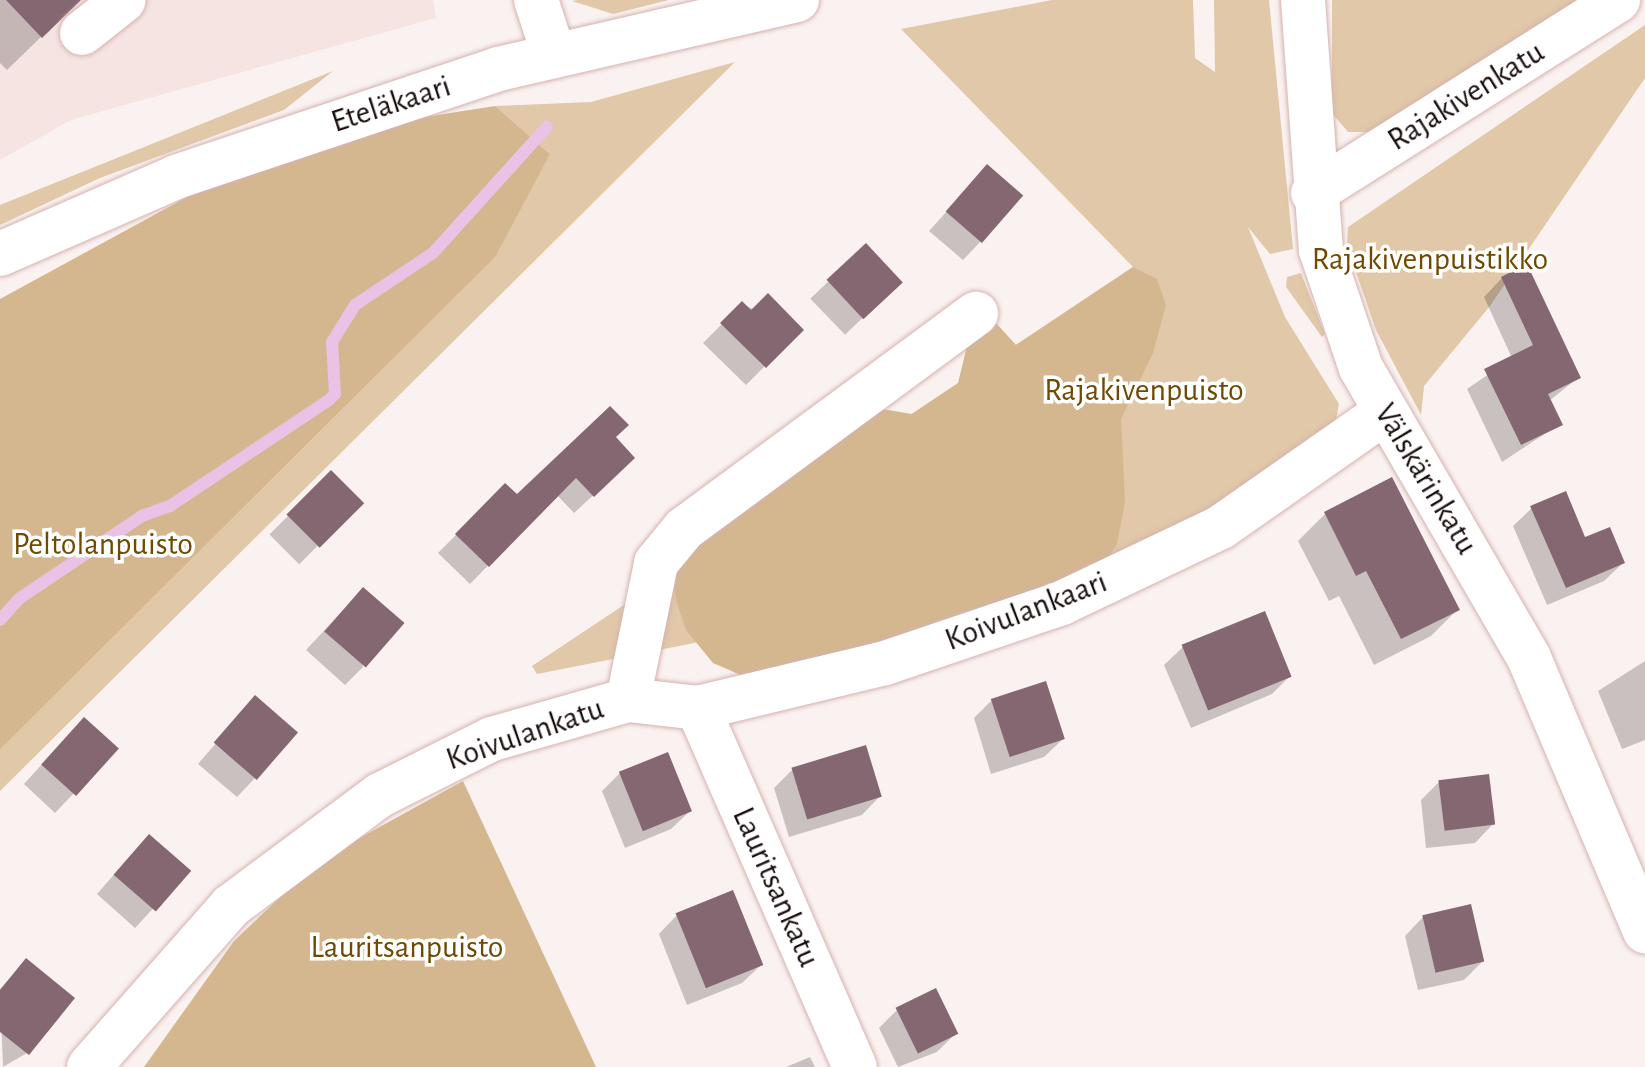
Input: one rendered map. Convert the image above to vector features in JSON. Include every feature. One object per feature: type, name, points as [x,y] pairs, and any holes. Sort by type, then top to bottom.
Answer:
[{"type":"street","points":[[82,33],[124,0]]},
{"type":"street","points":[[536,0],[554,55]]},
{"type":"street","name":"Eteläkaari","points":[[0,254],[176,177],[554,55],[797,0]]},
{"type":"street","name":"Välskärinkatu","points":[[1303,0],[1313,193],[1321,250],[1385,412],[1529,658],[1645,931]]},
{"type":"street","name":"Rajakivenkatu","points":[[1313,193],[1618,0]]},
{"type":"street","name":"Koivulankatu","points":[[89,1067],[231,906],[380,795],[492,739],[628,700],[656,563],[684,529],[976,314]]},
{"type":"street","name":"Koivulankaari","points":[[628,700],[698,708],[885,663],[1062,603],[1221,527],[1385,412]]},
{"type":"street","name":"Lauritsankatu","points":[[698,708],[855,1067]]},
{"type":"shaded area","points":[[0,0],[433,0],[436,18],[71,120],[0,160]]},
{"type":"green space","points":[[578,0],[669,0],[613,14],[572,1]]},
{"type":"green space","name":"Rajakivenpuisto","points":[[1052,0],[1193,0],[1195,58],[1215,72],[1214,0],[1269,0],[1293,249],[1270,254],[1248,227],[1285,317],[1339,404],[1336,420],[1250,487],[1105,562],[537,674],[532,666],[1133,267],[901,29]]},
{"type":"green space","points":[[1332,0],[1588,0],[1419,110],[1368,132],[1348,132],[1332,113]]},
{"type":"green space","name":"Rajakivenpuistikko","points":[[1645,25],[1645,78],[1490,306],[1424,386],[1421,415],[1376,330],[1347,246],[1348,227]]},
{"type":"green space","name":"Peltolanpuisto","points":[[735,62],[0,791],[0,481],[550,154],[495,106],[591,102]]},
{"type":"green space","points":[[333,71],[284,110],[100,178],[0,225],[0,205]]},
{"type":"green space","points":[[495,106],[550,154],[495,257],[0,749],[0,299],[187,197],[412,119]]},
{"type":"green space","points":[[1133,267],[1157,279],[1166,305],[1153,353],[1121,419],[1125,502],[1117,544],[1105,562],[940,628],[743,676],[713,663],[686,630],[676,600],[673,572],[692,548],[882,409],[912,414],[958,383],[967,346],[996,323],[1016,345]]},
{"type":"green space","points":[[1301,273],[1325,334],[1322,337],[1286,287],[1287,277]]},
{"type":"green space","name":"Lauritsanpuisto","points":[[463,781],[596,1067],[144,1067],[234,941],[318,861]]},
{"type":"building","points":[[6,0],[81,0],[42,38]]},
{"type":"building","points":[[987,164],[1023,195],[982,243],[946,212]]},
{"type":"building","points":[[866,243],[903,282],[863,319],[827,280]]},
{"type":"building","points":[[1527,264],[1581,378],[1548,394],[1563,425],[1521,445],[1484,369],[1533,345],[1501,277]]},
{"type":"building","points":[[768,293],[804,330],[766,368],[720,323],[742,301],[751,310]]},
{"type":"building","points":[[610,406],[629,425],[616,437],[635,458],[594,497],[576,478],[489,567],[455,534],[505,483],[517,494]]},
{"type":"building","points":[[331,470],[364,503],[320,548],[286,515]]},
{"type":"building","points":[[1392,477],[1460,610],[1401,639],[1366,571],[1356,576],[1324,512]]},
{"type":"building","points":[[1566,491],[1585,537],[1610,527],[1625,563],[1566,588],[1530,506]]},
{"type":"building","points":[[363,587],[405,623],[366,668],[324,632]]},
{"type":"building","points":[[1265,611],[1292,677],[1208,711],[1182,645]]},
{"type":"building","points":[[1046,681],[1065,739],[1010,757],[991,699]]},
{"type":"building","points":[[255,695],[298,732],[257,780],[214,743]]},
{"type":"building","points":[[84,717],[119,748],[76,796],[41,765]]},
{"type":"building","points":[[866,745],[882,797],[807,819],[791,768]]},
{"type":"building","points":[[668,752],[692,811],[643,831],[619,772]]},
{"type":"building","points":[[1489,774],[1495,825],[1445,831],[1438,780]]},
{"type":"building","points":[[149,834],[191,871],[156,911],[114,875]]},
{"type":"building","points":[[733,890],[763,965],[706,988],[676,913]]},
{"type":"building","points":[[1471,904],[1484,961],[1436,973],[1422,915]]},
{"type":"building","points":[[26,958],[75,998],[29,1055],[0,1032],[0,990]]},
{"type":"building","points":[[936,988],[958,1034],[918,1054],[896,1008]]},
{"type":"waterway","points":[[0,620],[20,598],[142,516],[170,506],[329,400],[335,394],[332,342],[355,305],[433,253],[547,127]]}]
